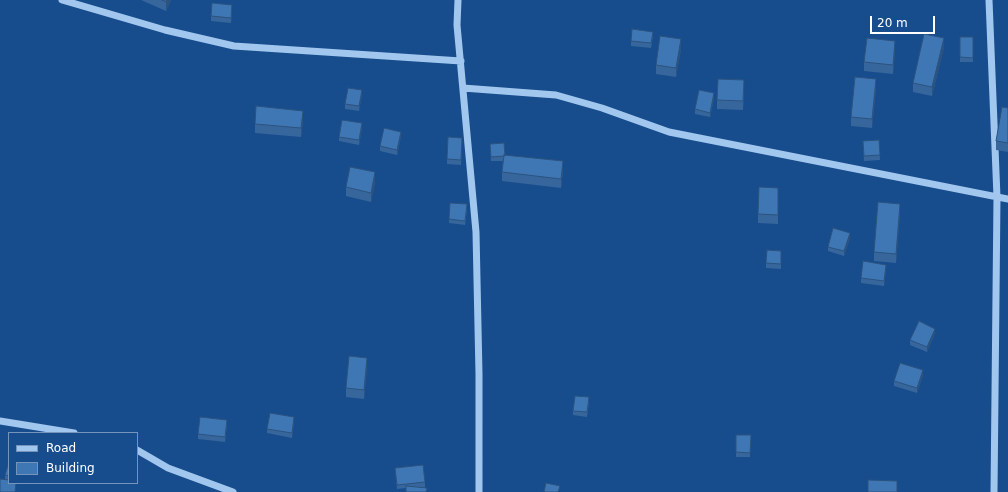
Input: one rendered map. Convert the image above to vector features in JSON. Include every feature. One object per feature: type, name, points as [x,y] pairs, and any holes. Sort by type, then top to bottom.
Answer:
[{"type":"street","points":[[62,0],[165,30],[234,46],[461,61]]},
{"type":"street","points":[[458,0],[457,25],[476,232],[480,374],[479,492]]},
{"type":"street","points":[[989,0],[998,197],[994,492]]},
{"type":"street","points":[[463,88],[556,95],[602,108],[669,132],[1008,199]]},
{"type":"street","points":[[0,421],[68,432]]},
{"type":"street","points":[[138,451],[168,468],[233,492]]},
{"type":"building","points":[[212,3],[232,5],[231,18],[211,16]]},
{"type":"building","points":[[632,29],[653,32],[651,43],[631,41]]},
{"type":"building","points":[[924,34],[944,38],[932,87],[913,83]]},
{"type":"building","points":[[660,36],[681,39],[676,68],[656,65]]},
{"type":"building","points":[[960,37],[973,37],[973,58],[960,57]]},
{"type":"building","points":[[867,38],[895,41],[893,65],[864,62]]},
{"type":"building","points":[[855,77],[876,79],[872,119],[851,117]]},
{"type":"building","points":[[718,79],[744,80],[743,101],[717,100]]},
{"type":"building","points":[[348,88],[362,90],[359,106],[345,104]]},
{"type":"building","points":[[699,90],[714,93],[710,113],[695,109]]},
{"type":"building","points":[[256,106],[303,111],[301,128],[255,124]]},
{"type":"building","points":[[1002,107],[1008,108],[1008,143],[996,141]]},
{"type":"building","points":[[342,120],[362,123],[359,140],[339,137]]},
{"type":"building","points":[[384,128],[401,132],[397,150],[380,146]]},
{"type":"building","points":[[448,137],[462,138],[461,160],[447,159]]},
{"type":"building","points":[[879,140],[880,155],[864,156],[863,141]]},
{"type":"building","points":[[504,143],[505,156],[491,157],[490,144]]},
{"type":"building","points":[[504,155],[563,161],[561,179],[502,172]]},
{"type":"building","points":[[350,167],[375,172],[371,193],[346,187]]},
{"type":"building","points":[[759,187],[778,188],[778,215],[758,214]]},
{"type":"building","points":[[878,202],[900,204],[896,254],[874,252]]},
{"type":"building","points":[[450,203],[467,204],[465,221],[449,219]]},
{"type":"building","points":[[833,228],[850,233],[844,251],[828,247]]},
{"type":"building","points":[[767,250],[781,251],[781,264],[766,263]]},
{"type":"building","points":[[863,261],[886,265],[884,281],[861,278]]},
{"type":"building","points":[[919,321],[935,329],[927,347],[910,340]]},
{"type":"building","points":[[349,356],[367,358],[364,390],[346,388]]},
{"type":"building","points":[[900,363],[923,370],[917,388],[894,381]]},
{"type":"building","points":[[575,396],[589,397],[587,412],[573,411]]},
{"type":"building","points":[[270,413],[294,417],[292,433],[267,429]]},
{"type":"building","points":[[200,417],[227,420],[225,437],[198,434]]},
{"type":"building","points":[[736,435],[751,435],[750,453],[736,452]]},
{"type":"building","points":[[8,465],[8,476],[5,475]]},
{"type":"building","points":[[423,465],[425,482],[397,485],[395,468]]},
{"type":"building","points":[[0,479],[8,480],[8,484],[16,484],[15,492],[0,492]]},
{"type":"building","points":[[868,480],[897,481],[897,492],[868,492]]},
{"type":"building","points":[[546,483],[560,486],[558,492],[544,492]]},
{"type":"building","points":[[406,486],[427,488],[426,492],[406,492]]}]
